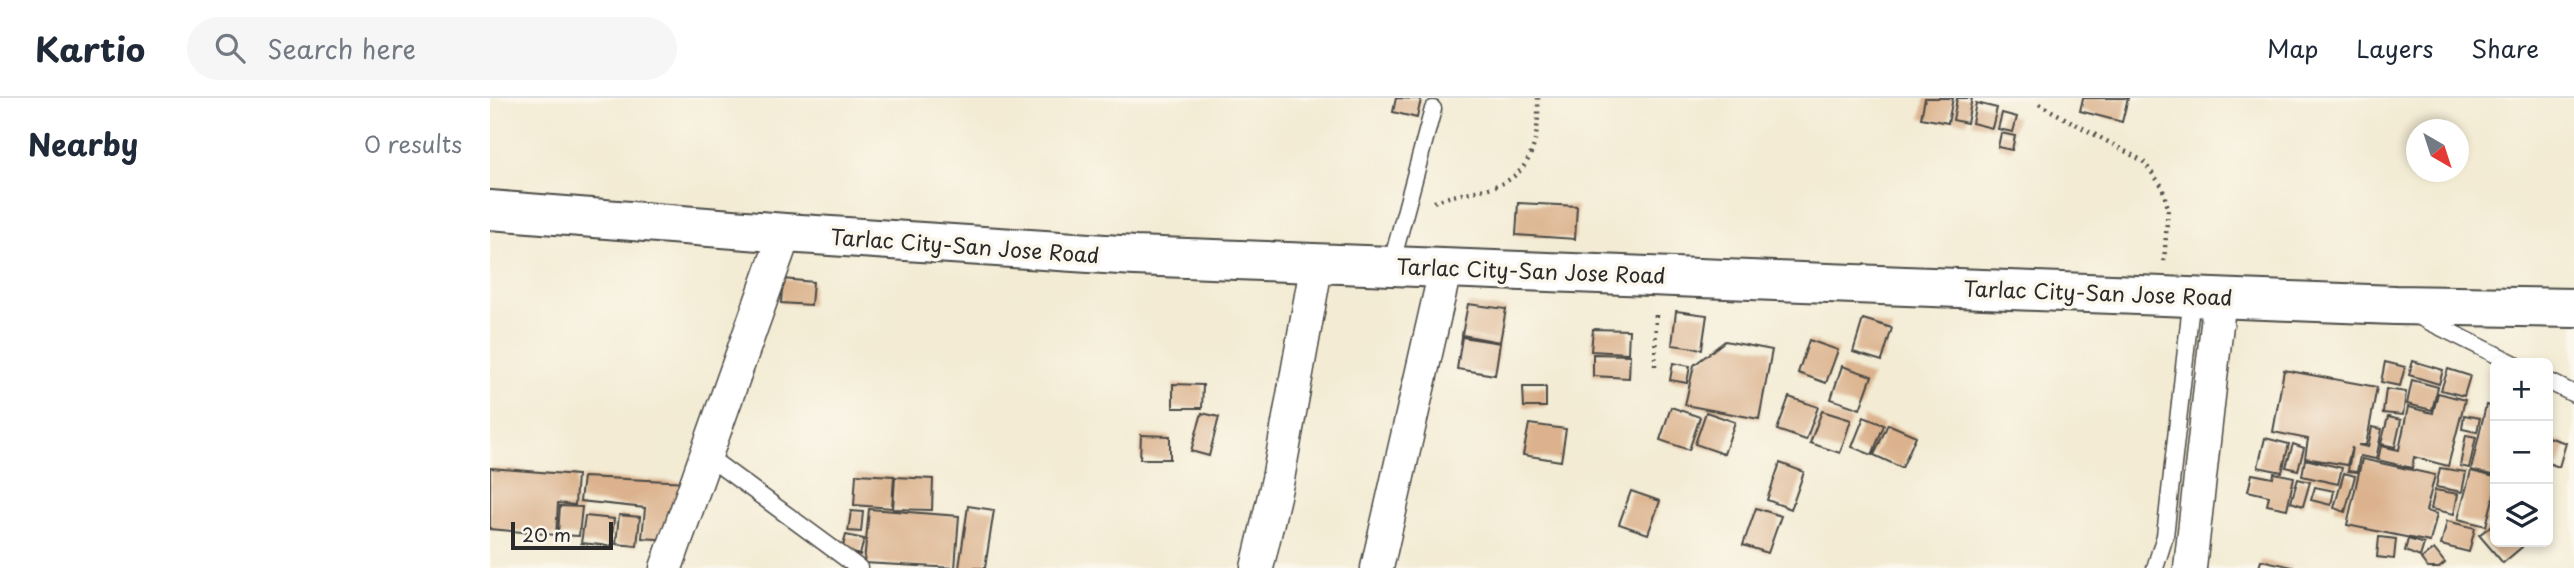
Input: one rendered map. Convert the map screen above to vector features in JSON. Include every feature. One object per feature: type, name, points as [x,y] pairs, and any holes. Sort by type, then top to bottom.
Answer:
[{"type":"main road","name":"Tarlac City-San Jose Road","points":[[490,210],[1135,256],[1658,274],[2395,305],[2574,308]]},
{"type":"street","points":[[666,568],[785,233]]},
{"type":"street","points":[[1257,568],[1278,479],[1317,262]]},
{"type":"street","points":[[1377,568],[1446,267]]},
{"type":"street","points":[[2190,568],[2191,296]]},
{"type":"lane","points":[[1391,265],[1433,109]]},
{"type":"lane","points":[[2155,568],[2165,536],[2191,296]]},
{"type":"lane","points":[[2395,305],[2503,358]]},
{"type":"lane","points":[[2553,384],[2574,394]]},
{"type":"lane","points":[[707,456],[859,568]]},
{"type":"path","points":[[1427,211],[1433,203],[1454,194],[1490,188],[1518,174],[1539,135],[1538,98]]},
{"type":"path","points":[[2039,104],[2143,161],[2162,186],[2191,296]]},
{"type":"path","points":[[1654,366],[1658,274]]},
{"type":"building","points":[[1396,98],[1421,99],[1417,118],[1393,112]]},
{"type":"building","points":[[1925,98],[1953,98],[1948,123],[1921,118]]},
{"type":"building","points":[[1957,98],[1972,98],[1967,123],[1953,120]]},
{"type":"building","points":[[2083,98],[2128,98],[2122,122],[2080,111]]},
{"type":"building","points":[[1976,103],[1997,108],[1992,128],[1972,123]]},
{"type":"building","points":[[2002,113],[2017,117],[2013,132],[1998,129]]},
{"type":"building","points":[[2001,133],[2015,136],[2012,150],[1998,147]]},
{"type":"building","points":[[1518,203],[1577,206],[1575,239],[1516,235]]},
{"type":"building","points":[[783,279],[813,282],[811,305],[781,303]]},
{"type":"building","points":[[1468,304],[1506,309],[1500,342],[1462,335]]},
{"type":"building","points":[[1676,311],[1707,315],[1702,349],[1672,345]]},
{"type":"building","points":[[1863,319],[1892,328],[1882,361],[1853,352]]},
{"type":"building","points":[[1593,329],[1629,330],[1628,353],[1591,351]]},
{"type":"building","points":[[1462,337],[1500,343],[1495,375],[1457,369]]},
{"type":"building","points":[[1809,340],[1838,350],[1826,383],[1798,373]]},
{"type":"building","points":[[1725,341],[1772,350],[1759,419],[1685,405],[1694,365]]},
{"type":"building","points":[[1593,354],[1630,355],[1629,378],[1593,376]]},
{"type":"building","points":[[2413,361],[2443,370],[2439,384],[2409,375]]},
{"type":"building","points":[[2385,362],[2405,367],[2400,386],[2381,382]]},
{"type":"building","points":[[1673,363],[1690,366],[1687,383],[1670,380]]},
{"type":"building","points":[[1842,366],[1872,376],[1860,409],[1831,399]]},
{"type":"building","points":[[2448,369],[2470,376],[2464,396],[2441,390]]},
{"type":"building","points":[[2284,370],[2377,387],[2366,445],[2358,445],[2368,447],[2372,427],[2382,429],[2376,459],[2360,456],[2357,472],[2348,471],[2352,447],[2347,465],[2305,458],[2308,439],[2273,432]]},
{"type":"building","points":[[2412,380],[2438,387],[2432,410],[2407,404]]},
{"type":"building","points":[[1173,384],[1203,385],[1202,408],[1173,408]]},
{"type":"building","points":[[1523,387],[1546,387],[1546,407],[1524,407]]},
{"type":"building","points":[[2386,389],[2406,392],[2403,415],[2383,413]]},
{"type":"building","points":[[2438,393],[2465,400],[2448,466],[2414,457],[2412,468],[2378,460],[2381,446],[2399,450],[2408,407],[2433,413]]},
{"type":"building","points":[[1789,397],[1818,407],[1806,440],[1777,430]]},
{"type":"building","points":[[2486,405],[2490,406],[2490,475],[2471,470]]},
{"type":"building","points":[[1671,407],[1700,417],[1689,450],[1660,440]]},
{"type":"building","points":[[1822,411],[1851,420],[1840,453],[1810,443]]},
{"type":"building","points":[[1706,412],[1735,422],[1724,454],[1695,444]]},
{"type":"building","points":[[1202,413],[1219,417],[1209,456],[1191,451]]},
{"type":"building","points":[[2464,415],[2480,418],[2477,432],[2462,429]]},
{"type":"building","points":[[1864,417],[1884,425],[1872,455],[1852,447]]},
{"type":"building","points":[[2388,417],[2401,420],[2395,447],[2381,444]]},
{"type":"building","points":[[1529,424],[1566,429],[1561,461],[1523,455]]},
{"type":"building","points":[[1888,424],[1916,436],[1902,468],[1874,455]]},
{"type":"building","points":[[1141,435],[1170,436],[1170,459],[1140,459]]},
{"type":"building","points":[[2466,435],[2476,437],[2469,468],[2460,466]]},
{"type":"building","points":[[2265,438],[2289,444],[2282,472],[2258,467]]},
{"type":"building","points":[[2553,439],[2566,443],[2559,467],[2553,465]]},
{"type":"building","points":[[2293,444],[2304,448],[2298,470],[2286,467]]},
{"type":"building","points":[[2305,459],[2342,468],[2338,484],[2302,476]]},
{"type":"building","points":[[2362,459],[2435,475],[2426,511],[2437,514],[2430,542],[2347,525]]},
{"type":"building","points":[[1780,463],[1804,472],[1791,509],[1767,500]]},
{"type":"building","points":[[490,468],[577,475],[575,505],[558,503],[556,535],[490,529]]},
{"type":"building","points":[[2440,468],[2466,472],[2462,492],[2436,487]]},
{"type":"building","points":[[2471,471],[2490,476],[2490,510],[2486,526],[2458,519]]},
{"type":"building","points":[[2274,473],[2294,477],[2287,509],[2267,505],[2269,496],[2248,491],[2252,474],[2273,478]]},
{"type":"building","points":[[2344,473],[2355,476],[2345,512],[2334,508]]},
{"type":"building","points":[[856,474],[894,476],[892,508],[854,505]]},
{"type":"building","points":[[583,477],[689,482],[672,540],[642,538],[645,508],[580,501]]},
{"type":"building","points":[[895,477],[933,479],[932,510],[893,509]]},
{"type":"building","points":[[2298,479],[2310,482],[2303,506],[2291,502]]},
{"type":"building","points":[[2315,487],[2334,491],[2331,505],[2311,500]]},
{"type":"building","points":[[2435,490],[2458,494],[2454,514],[2431,509]]},
{"type":"building","points":[[1631,491],[1660,501],[1648,534],[1619,524]]},
{"type":"building","points":[[560,506],[582,507],[579,536],[558,535]]},
{"type":"building","points":[[968,506],[994,510],[985,568],[959,568]]},
{"type":"building","points":[[1756,508],[1781,516],[1768,553],[1743,545]]},
{"type":"building","points":[[869,509],[959,516],[955,568],[864,563]]},
{"type":"building","points":[[851,511],[863,512],[861,532],[848,531]]},
{"type":"building","points":[[619,515],[640,517],[637,546],[616,544]]},
{"type":"building","points":[[585,516],[614,519],[611,546],[581,543]]},
{"type":"building","points":[[2447,521],[2475,528],[2469,552],[2441,545]]},
{"type":"building","points":[[2490,527],[2490,547],[2522,547],[2503,563],[2479,535]]},
{"type":"building","points":[[846,535],[864,539],[860,555],[842,550]]},
{"type":"building","points":[[2379,537],[2396,539],[2394,559],[2377,557]]},
{"type":"building","points":[[2408,539],[2424,544],[2420,557],[2405,551]]},
{"type":"building","points":[[2434,549],[2445,563],[2439,568],[2428,568],[2421,559]]},
{"type":"building","points":[[2261,560],[2293,567],[2293,568],[2259,568]]}]
